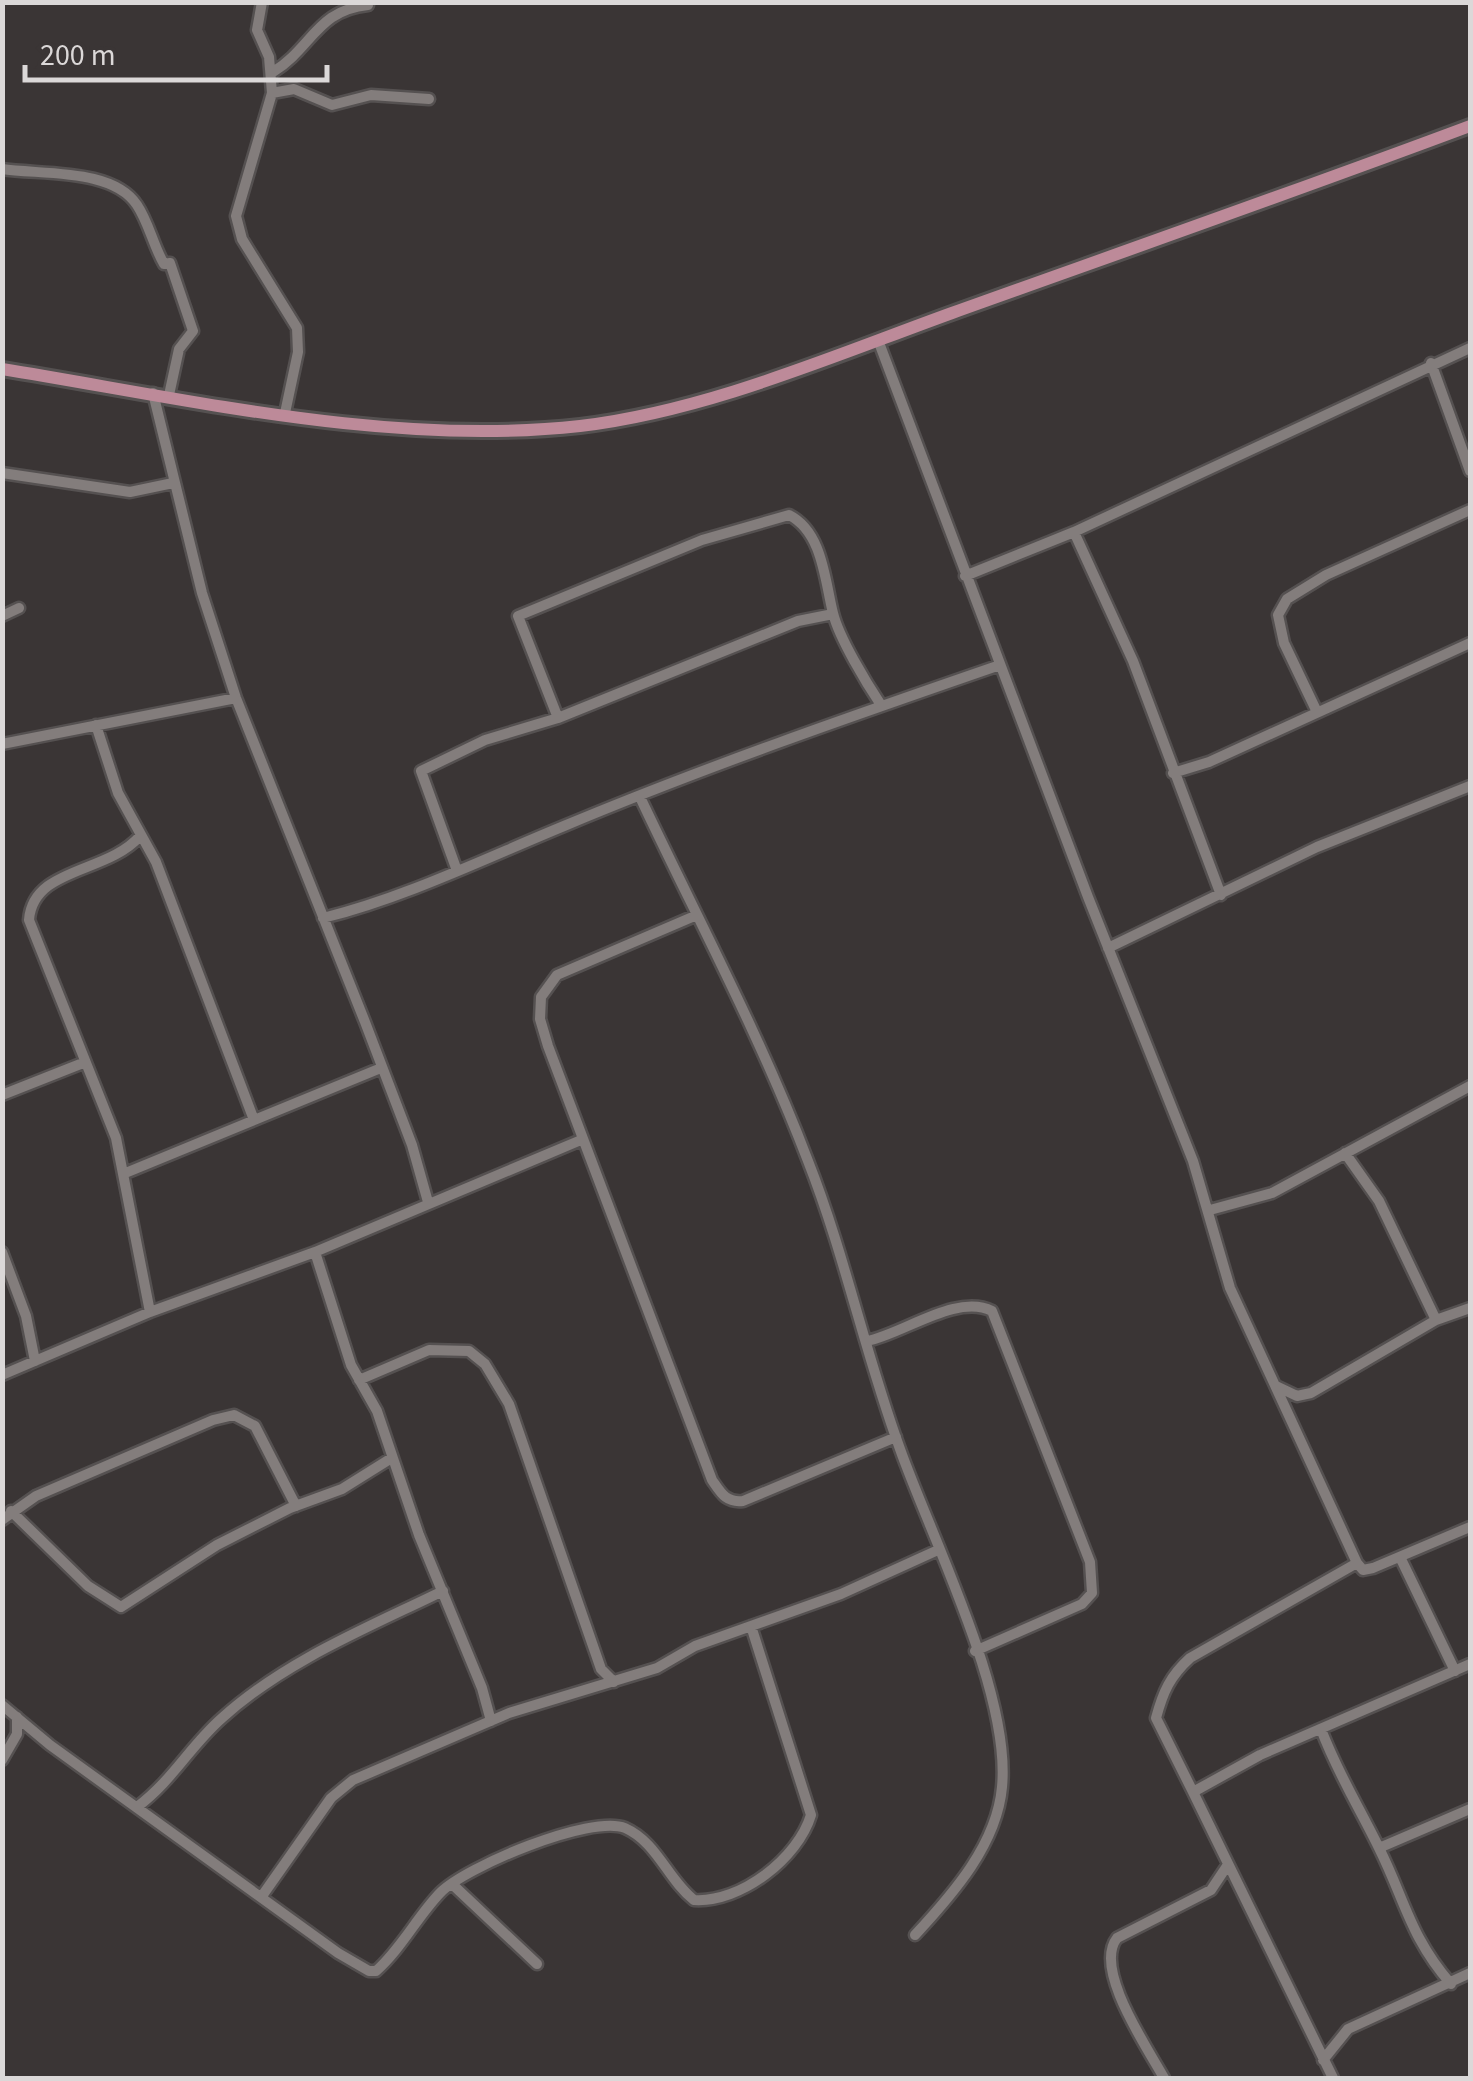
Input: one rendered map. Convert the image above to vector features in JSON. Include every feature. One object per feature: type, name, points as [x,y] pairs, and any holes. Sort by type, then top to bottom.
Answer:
[{"type":"main road","points":[[2,369],[406,428],[582,426],[708,397],[878,340],[1470,126]]},
{"type":"street","points":[[262,2],[257,30],[273,72],[272,92],[254,146],[248,186],[236,216],[242,240],[297,328],[298,352],[285,413]]},
{"type":"street","points":[[273,72],[331,16],[346,7],[368,5]]},
{"type":"street","points":[[272,92],[294,90],[332,105],[370,96],[429,99]]},
{"type":"street","points":[[2,169],[90,179],[129,194],[140,208],[159,256],[164,264],[170,263],[193,331],[179,349],[169,395]]},
{"type":"street","points":[[878,340],[1210,1210],[1230,1288],[1357,1563],[1363,1570],[1470,1527]]},
{"type":"street","points":[[966,576],[1074,532],[1470,348]]},
{"type":"street","points":[[1431,363],[1470,471]]},
{"type":"street","points":[[153,393],[202,593],[236,698],[412,1145],[428,1202]]},
{"type":"street","points":[[2,473],[130,492],[173,483]]},
{"type":"street","points":[[1317,712],[1284,644],[1278,616],[1287,600],[1326,575],[1470,510]]},
{"type":"street","points":[[558,718],[518,616],[648,561],[789,515],[803,525],[818,554],[831,588],[833,614],[881,705]]},
{"type":"street","points":[[1074,532],[1133,661],[1220,896]]},
{"type":"street","points":[[2,616],[18,608]]},
{"type":"street","points":[[456,868],[421,770],[485,740],[558,718],[798,621],[833,614]]},
{"type":"street","points":[[1173,772],[1209,762],[1470,643]]},
{"type":"street","points":[[322,918],[369,906],[640,797],[881,705],[1000,665]]},
{"type":"street","points":[[2,744],[236,698]]},
{"type":"street","points":[[96,726],[118,793],[156,862],[204,1000],[254,1120]]},
{"type":"street","points":[[1108,948],[1317,847],[1470,786]]},
{"type":"street","points":[[640,797],[732,980],[796,1130],[896,1436],[976,1651],[1001,1746],[998,1811],[956,1886],[915,1935]]},
{"type":"street","points":[[140,836],[118,858],[46,884],[30,907],[38,947],[116,1138],[150,1312]]},
{"type":"street","points":[[697,915],[557,974],[548,983],[541,998],[540,1019],[580,1140],[712,1480],[724,1496],[733,1502],[743,1501],[896,1436]]},
{"type":"street","points":[[2,1096],[83,1062]]},
{"type":"street","points":[[124,1174],[381,1068]]},
{"type":"street","points":[[1210,1210],[1272,1193],[1470,1086]]},
{"type":"street","points":[[2,1374],[150,1312],[316,1252],[580,1140]]},
{"type":"street","points":[[1346,1153],[1392,1224],[1436,1320]]},
{"type":"street","points":[[2,1252],[26,1316],[34,1361]]},
{"type":"street","points":[[316,1252],[359,1380],[377,1410],[390,1460],[491,1720]]},
{"type":"street","points":[[867,1341],[892,1336],[953,1310],[975,1306],[992,1311],[1090,1562],[1092,1593],[1082,1604],[976,1651]]},
{"type":"street","points":[[1272,1382],[1298,1396],[1310,1392],[1436,1320],[1470,1308]]},
{"type":"street","points":[[359,1380],[429,1350],[469,1351],[485,1364],[510,1404],[601,1669],[614,1682]]},
{"type":"street","points":[[296,1506],[255,1426],[234,1415],[114,1461],[7,1515],[73,1574],[120,1607],[217,1545],[296,1506],[342,1489],[390,1460]]},
{"type":"street","points":[[262,1896],[342,1787],[491,1720],[657,1668],[695,1646],[840,1594],[938,1550]]},
{"type":"street","points":[[1400,1557],[1455,1671]]},
{"type":"street","points":[[1333,2078],[1156,1718],[1174,1672],[1190,1658],[1357,1563]]},
{"type":"street","points":[[137,1808],[166,1786],[220,1720],[298,1662],[443,1591]]},
{"type":"street","points":[[2,1704],[137,1808],[369,1971],[384,1964],[452,1884],[570,1832],[602,1823],[625,1828],[646,1843],[694,1900],[738,1892],[774,1870],[811,1815],[751,1626]]},
{"type":"street","points":[[1194,1792],[1260,1755],[1470,1664]]},
{"type":"street","points":[[2,1760],[17,1734],[17,1717]]},
{"type":"street","points":[[1321,1729],[1341,1783],[1379,1848],[1414,1937],[1450,1984]]},
{"type":"street","points":[[1379,1848],[1470,1809]]},
{"type":"street","points":[[1164,2078],[1122,2000],[1108,1964],[1110,1948],[1117,1938],[1211,1890],[1227,1866]]},
{"type":"street","points":[[452,1884],[537,1964]]},
{"type":"street","points":[[1323,2060],[1348,2029],[1470,1973]]}]
